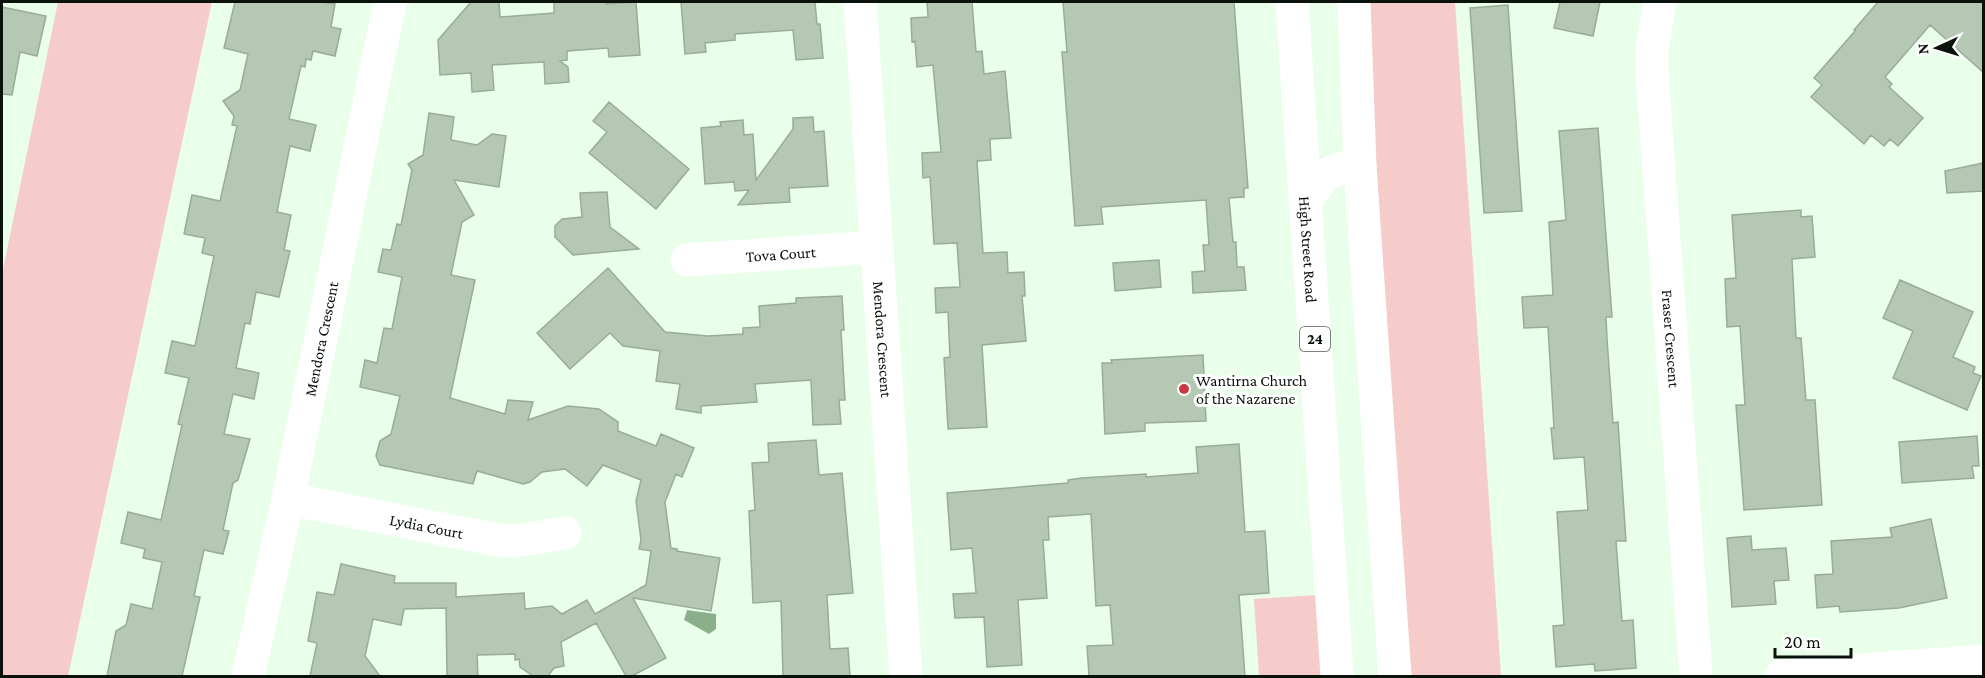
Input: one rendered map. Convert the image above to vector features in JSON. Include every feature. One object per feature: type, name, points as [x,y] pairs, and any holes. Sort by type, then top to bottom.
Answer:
[{"type":"street","name":"Mendora Crescent","points":[[248,676],[288,499],[390,2]]},
{"type":"street","name":"Mendora Crescent","points":[[860,2],[906,676]]},
{"type":"street","name":"High Street Road","points":[[1292,2],[1337,676]]},
{"type":"street","points":[[1354,2],[1360,166],[1395,676]]},
{"type":"street","name":"Fraser Crescent","points":[[1660,2],[1652,48],[1652,74],[1696,676]]},
{"type":"street","points":[[1306,202],[1329,171],[1360,166]]},
{"type":"street","name":"Tova Court","points":[[687,260],[877,247]]},
{"type":"street","name":"Lydia Court","points":[[288,499],[499,540],[517,541],[565,533]]},
{"type":"street","points":[[1780,676],[1983,661]]},
{"type":"shaded area","points":[[58,2],[212,2],[68,676],[2,676],[2,274]]},
{"type":"shaded area","points":[[1354,2],[1455,2],[1501,676],[1395,676]]},
{"type":"shaded area","points":[[1332,594],[1337,676],[1259,676],[1254,599]]},
{"type":"shaded area","points":[[687,610],[716,614],[716,629],[709,634],[684,620]]},
{"type":"building","points":[[235,2],[335,4],[331,27],[341,29],[335,56],[313,51],[311,60],[306,59],[305,67],[301,66],[289,119],[316,125],[310,151],[290,146],[277,212],[291,215],[284,250],[290,251],[279,297],[256,292],[250,324],[245,323],[236,368],[259,373],[254,399],[233,394],[224,434],[250,439],[238,480],[233,483],[223,530],[229,531],[223,554],[204,550],[194,596],[200,597],[182,676],[107,676],[116,631],[126,625],[131,604],[152,609],[162,562],[143,558],[145,549],[121,543],[128,512],[161,520],[182,425],[178,424],[189,378],[165,373],[172,341],[195,346],[214,256],[202,253],[205,238],[184,234],[192,195],[220,201],[237,126],[232,125],[234,116],[223,101],[240,90],[248,54],[224,48]]},
{"type":"building","points":[[471,2],[499,2],[500,17],[554,13],[554,2],[606,2],[606,4],[636,2],[640,55],[609,57],[608,48],[567,51],[567,60],[560,61],[568,67],[569,82],[545,84],[544,62],[492,65],[494,90],[472,92],[471,73],[440,75],[438,40]]},
{"type":"building","points":[[681,2],[815,2],[817,24],[820,24],[823,58],[796,60],[793,30],[735,34],[735,40],[705,43],[706,52],[685,54]]},
{"type":"building","points":[[927,2],[972,2],[976,52],[982,51],[984,74],[1005,71],[1011,138],[990,139],[991,160],[977,161],[983,253],[1007,252],[1008,273],[1024,272],[1025,296],[1022,296],[1026,341],[982,345],[987,427],[948,429],[944,358],[950,357],[948,312],[936,313],[935,288],[960,287],[957,243],[934,244],[930,177],[923,178],[922,153],[941,152],[933,65],[917,67],[915,41],[912,42],[911,18],[928,17]]},
{"type":"building","points":[[1063,2],[1234,2],[1248,188],[1244,188],[1244,197],[1229,198],[1233,242],[1236,242],[1237,267],[1244,267],[1246,290],[1193,293],[1192,272],[1205,271],[1203,245],[1209,245],[1206,200],[1101,207],[1103,224],[1075,226],[1062,52],[1067,52]]},
{"type":"building","points":[[1560,2],[1600,2],[1593,36],[1554,28]]},
{"type":"building","points":[[1878,2],[1983,2],[1983,72],[1930,25],[1885,77],[1892,84],[1889,87],[1923,118],[1898,146],[1890,139],[1884,146],[1871,135],[1864,144],[1811,97],[1822,85],[1814,78]]},
{"type":"building","points":[[1508,5],[1522,211],[1484,213],[1470,8]]},
{"type":"building","points":[[2,7],[46,16],[37,56],[20,52],[12,95],[2,94]]},
{"type":"building","points":[[609,102],[689,169],[656,209],[589,153],[607,132],[593,121]]},
{"type":"building","points":[[429,113],[454,117],[451,140],[477,145],[492,134],[506,136],[499,187],[454,180],[474,215],[462,222],[451,275],[475,280],[450,398],[505,414],[508,400],[533,402],[528,420],[568,406],[599,409],[618,422],[618,431],[656,446],[661,434],[694,448],[682,477],[676,474],[665,502],[671,548],[720,558],[711,611],[633,598],[666,658],[632,676],[626,676],[596,623],[561,642],[564,666],[554,668],[548,676],[533,676],[520,667],[519,659],[515,660],[515,654],[477,655],[478,676],[447,676],[446,608],[404,609],[401,625],[373,619],[365,656],[380,676],[310,676],[317,643],[308,641],[317,592],[334,595],[341,564],[395,576],[394,583],[456,583],[456,597],[524,593],[525,609],[552,606],[562,614],[587,600],[595,614],[646,585],[651,551],[639,549],[641,540],[636,501],[641,480],[603,465],[587,486],[565,469],[542,472],[530,482],[523,484],[477,471],[473,484],[380,465],[376,456],[380,441],[391,434],[400,396],[360,387],[365,360],[377,363],[384,328],[392,329],[402,277],[378,272],[383,249],[391,250],[397,224],[401,225],[412,170],[408,164],[423,155]]},
{"type":"building","points":[[813,117],[814,132],[824,131],[828,186],[789,188],[790,202],[738,205],[749,190],[735,191],[734,182],[705,184],[701,128],[721,126],[720,122],[743,120],[744,135],[753,134],[756,180],[793,129],[793,118]]},
{"type":"building","points":[[1598,128],[1612,317],[1606,317],[1607,339],[1613,423],[1618,422],[1626,541],[1616,541],[1622,621],[1633,620],[1636,668],[1595,671],[1594,664],[1556,667],[1553,626],[1564,625],[1557,512],[1588,510],[1584,457],[1554,459],[1548,327],[1524,328],[1522,297],[1553,295],[1549,222],[1566,220],[1559,131]]},
{"type":"building","points":[[1983,163],[1983,191],[1947,193],[1945,171]]},
{"type":"building","points":[[607,192],[610,227],[639,249],[573,255],[555,237],[555,226],[562,219],[582,217],[580,193]]},
{"type":"building","points":[[1801,210],[1801,217],[1812,216],[1815,257],[1792,259],[1796,338],[1801,338],[1806,400],[1815,400],[1822,505],[1744,510],[1736,405],[1745,405],[1740,326],[1727,327],[1725,279],[1736,278],[1732,215]]},
{"type":"building","points":[[1159,260],[1161,287],[1115,291],[1113,263]]},
{"type":"building","points":[[608,268],[665,332],[708,336],[743,334],[743,328],[760,327],[759,306],[796,303],[796,298],[842,296],[844,330],[841,330],[845,400],[839,400],[841,424],[813,425],[811,380],[755,384],[757,402],[701,406],[701,413],[676,409],[680,384],[656,381],[660,351],[623,346],[610,333],[570,369],[537,333]]},
{"type":"building","points":[[1900,280],[1973,312],[1953,357],[1975,367],[1973,373],[1981,376],[1967,410],[1893,378],[1913,331],[1883,318]]},
{"type":"building","points":[[1203,355],[1206,421],[1145,423],[1145,431],[1105,434],[1102,363],[1112,363],[1111,360]]},
{"type":"building","points":[[1977,436],[1979,466],[1972,466],[1974,478],[1902,483],[1899,442]]},
{"type":"building","points":[[816,440],[819,475],[842,473],[853,593],[827,595],[830,649],[848,648],[850,676],[783,676],[781,601],[753,603],[749,511],[755,510],[752,463],[769,462],[768,443]]},
{"type":"building","points":[[1239,444],[1245,532],[1265,531],[1269,593],[1239,595],[1245,676],[1089,676],[1087,646],[1113,645],[1110,605],[1096,606],[1091,514],[1048,517],[1049,540],[1043,540],[1047,598],[1018,600],[1022,665],[987,667],[984,617],[955,618],[953,594],[976,593],[972,548],[951,550],[947,493],[1068,483],[1068,480],[1082,478],[1198,473],[1196,447]]},
{"type":"building","points":[[1931,519],[1947,598],[1899,608],[1840,612],[1839,606],[1817,608],[1815,575],[1833,574],[1831,541],[1892,537],[1890,528]]},
{"type":"building","points":[[1751,536],[1752,550],[1786,548],[1789,580],[1774,581],[1776,604],[1732,607],[1727,538]]},
{"type":"place","name":"Wantirna Church of the Nazarene","points":[[1184,389]]}]
